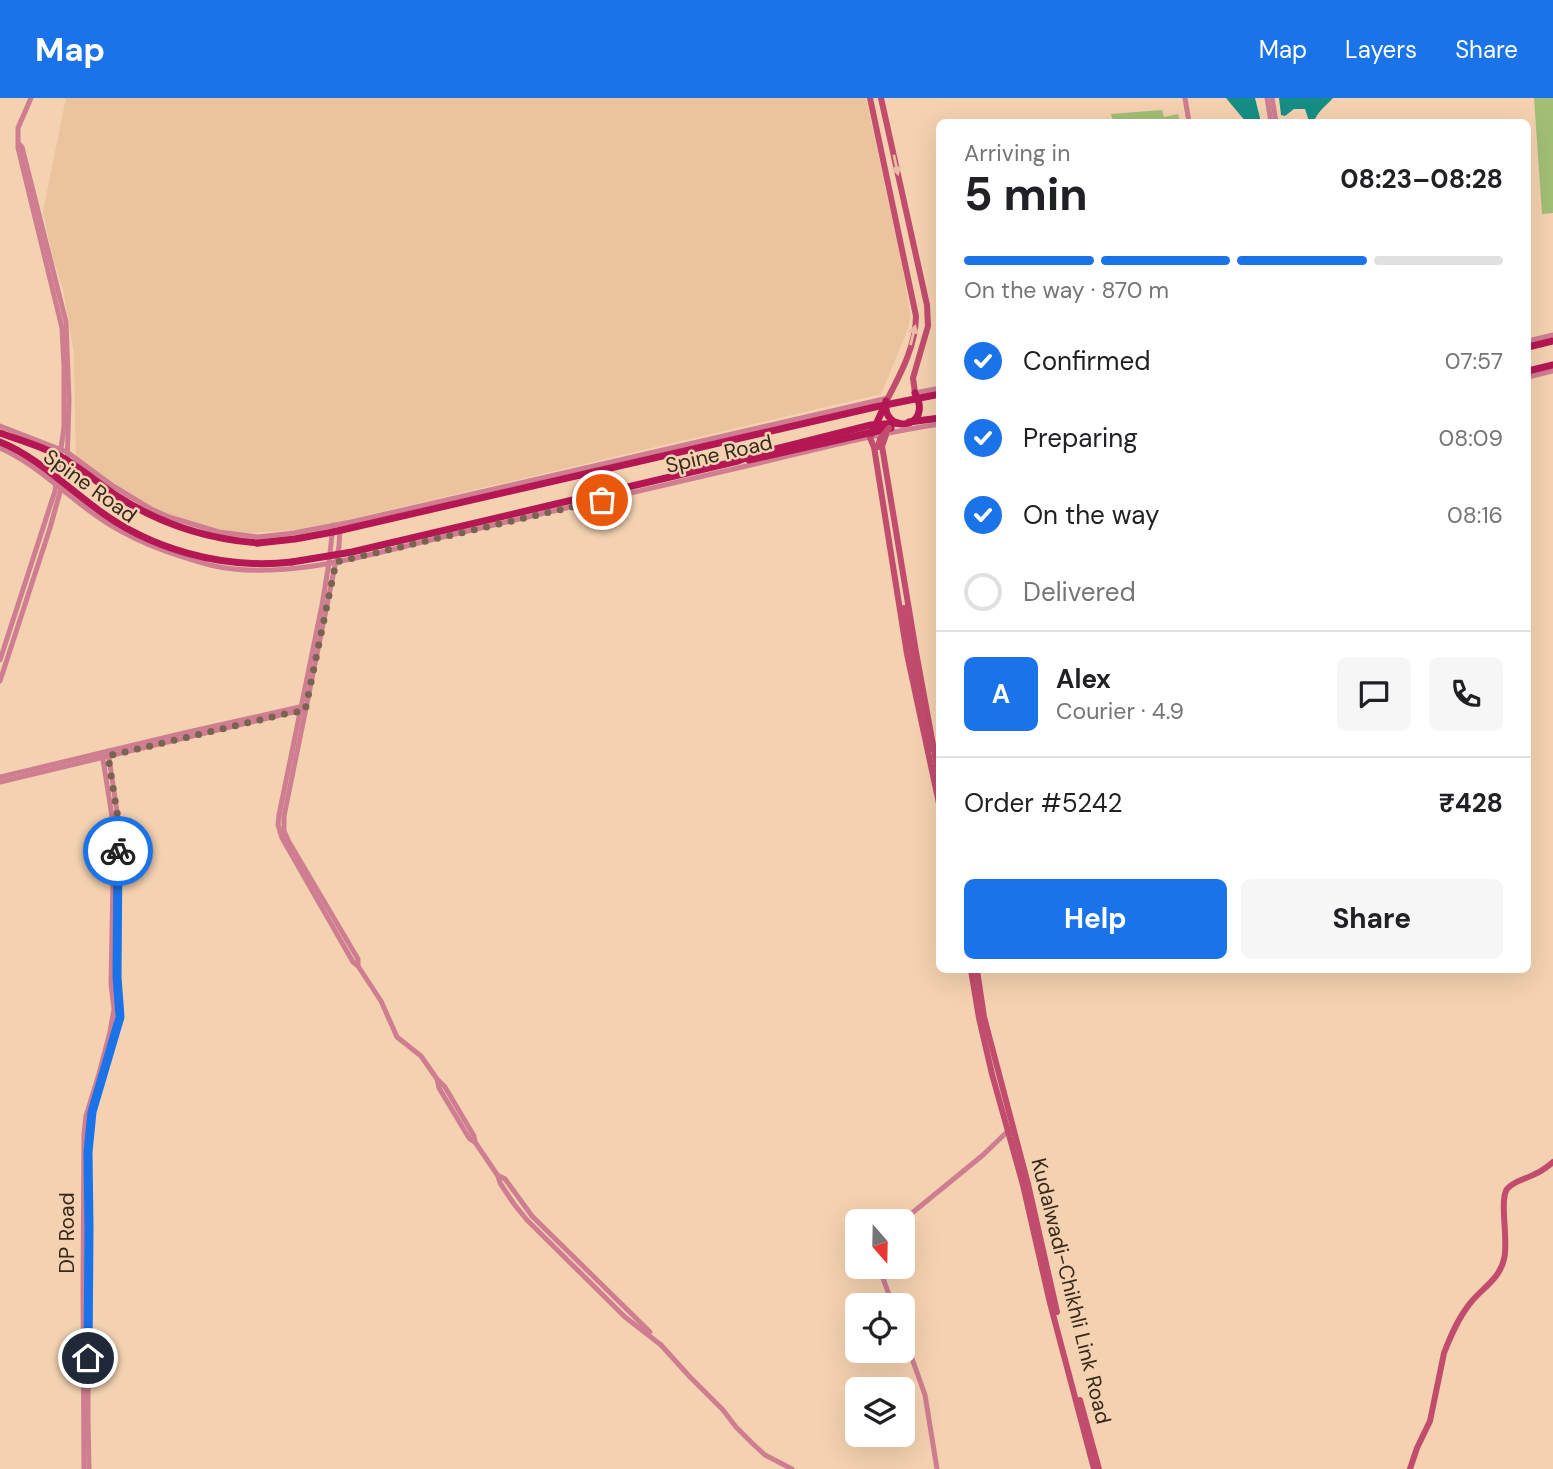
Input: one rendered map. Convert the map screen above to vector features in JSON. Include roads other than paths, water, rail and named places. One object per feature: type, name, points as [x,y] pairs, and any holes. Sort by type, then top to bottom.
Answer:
[{"type":"main road","points":[[870,98],[916,316],[915,333],[909,350],[871,435],[907,653],[936,786]]},
{"type":"main road","points":[[881,98],[927,305],[928,326],[912,383],[920,407],[916,418]]},
{"type":"main road","points":[[1531,346],[1553,341]]},
{"type":"main road","points":[[1531,370],[1553,365]]},
{"type":"main road","name":"Spine Road","points":[[337,528],[936,395]]},
{"type":"main road","points":[[886,401],[890,419],[905,424]]},
{"type":"main road","points":[[737,461],[871,435],[916,418],[936,416]]},
{"type":"main road","name":"Spine Road","points":[[333,559],[737,461],[871,425],[936,417]]},
{"type":"main road","points":[[878,447],[880,439],[887,431]]},
{"type":"main road","points":[[887,431],[882,446],[933,740],[930,752]]},
{"type":"main road","points":[[0,433],[61,457],[148,515],[218,537],[258,543],[337,528]]},
{"type":"main road","points":[[871,435],[878,447],[911,653],[936,771]]},
{"type":"main road","points":[[0,442],[26,454],[104,514],[153,541],[236,564],[270,565],[333,559]]},
{"type":"main road","points":[[972,973],[983,1037],[1010,1128]]},
{"type":"main road","points":[[977,973],[1010,1128]]},
{"type":"main road","name":"Kudalwadi-Chikhli Link Road","points":[[1010,1128],[1040,1237],[1096,1469]]},
{"type":"main road","points":[[1410,1469],[1430,1421],[1447,1344],[1466,1308],[1502,1266],[1506,1249],[1506,1191],[1513,1184],[1534,1175],[1553,1162]]},
{"type":"street","points":[[0,681],[50,528],[65,451],[62,328],[22,147],[19,144],[18,128],[31,98]]},
{"type":"street","points":[[1185,98],[1188,119]]},
{"type":"street","points":[[1266,98],[1270,119]]},
{"type":"street","points":[[1272,98],[1276,119]]},
{"type":"street","points":[[1531,340],[1553,335]]},
{"type":"street","points":[[1531,376],[1553,371]]},
{"type":"street","points":[[915,393],[936,389]]},
{"type":"street","name":"Spine Road","points":[[337,528],[641,455],[886,401]]},
{"type":"street","points":[[887,431],[936,425]]},
{"type":"street","name":"Spine Road","points":[[0,426],[65,451],[119,490],[169,517],[240,536],[316,532]]},
{"type":"street","name":"Spine Road","points":[[0,448],[23,459],[93,514],[135,540],[158,550],[211,565],[257,571],[333,559],[577,506],[871,435]]},
{"type":"street","points":[[0,660],[58,486]]},
{"type":"street","points":[[337,528],[303,708],[279,815],[280,832],[353,962],[381,1001],[397,1037],[421,1056],[446,1087],[475,1142],[498,1176],[505,1179],[532,1216],[621,1302],[752,1444],[765,1455],[792,1469]]},
{"type":"street","points":[[0,779],[303,708]]},
{"type":"street","name":"DP Road","points":[[87,1469],[83,1290],[86,1116],[110,1032],[117,977],[119,825],[105,754]]},
{"type":"street","points":[[915,1211],[983,1155],[1010,1128]]},
{"type":"street","points":[[914,1363],[925,1395],[937,1469]]},
{"type":"water","points":[[1226,98],[1255,98],[1260,119],[1244,119]]},
{"type":"water","points":[[1279,98],[1333,98],[1315,119],[1308,119],[1305,109],[1294,109],[1285,116],[1281,115]]}]
